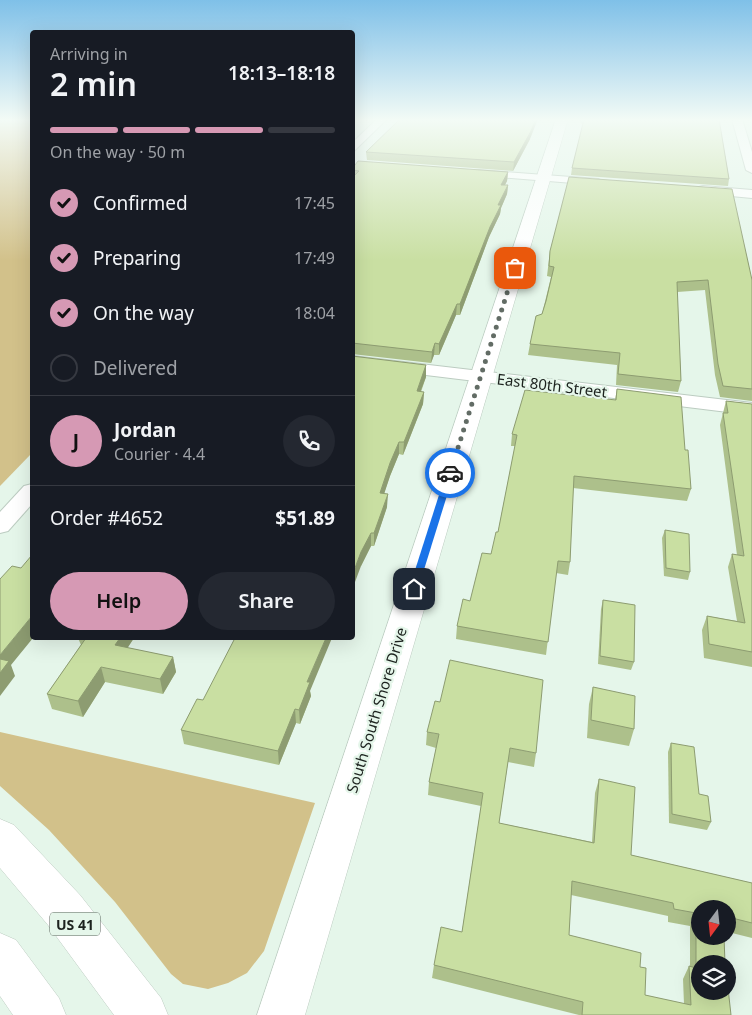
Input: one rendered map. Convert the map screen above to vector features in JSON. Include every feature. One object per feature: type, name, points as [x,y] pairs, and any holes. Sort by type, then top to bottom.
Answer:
[{"type":"street","name":"South South Shore Drive","points":[[280,1015],[547,166]]},
{"type":"street","points":[[468,172],[610,183]]},
{"type":"street","points":[[695,190],[752,194]]},
{"type":"street","name":"East 80th Street","points":[[355,361],[752,408]]},
{"type":"street","points":[[0,526],[30,493]]},
{"type":"street","name":"US 41","points":[[0,838],[64,910],[144,1015]]},
{"type":"street","points":[[0,956],[42,1015]]},
{"type":"shaded area","points":[[0,166],[30,166],[30,455],[0,486]]},
{"type":"shaded area","points":[[0,732],[315,803],[264,951],[247,973],[228,983],[208,989],[183,984],[171,974],[115,902],[49,830],[0,786]]},
{"type":"building","points":[[355,166],[431,166],[508,172],[501,185],[508,185],[498,205],[501,205],[490,227],[460,304],[457,304],[439,344],[435,343],[432,352],[355,343],[355,175],[359,171],[355,170]]},
{"type":"building","points":[[572,166],[727,166],[729,179],[572,168]]},
{"type":"building","points":[[569,177],[732,189],[752,280],[752,389],[723,386],[718,364],[708,280],[677,282],[681,381],[618,374],[620,353],[530,344],[536,316],[542,314],[554,267],[549,266],[550,251]]},
{"type":"building","points":[[355,356],[426,365],[417,391],[424,392],[404,442],[399,442],[390,463],[380,493],[388,494],[374,533],[371,533],[355,568]]},
{"type":"building","points":[[617,389],[681,397],[685,450],[688,450],[691,489],[574,476],[570,562],[558,561],[548,642],[457,626],[463,599],[470,601],[482,553],[491,554],[496,532],[498,532],[517,435],[512,434],[525,390],[616,400]]},
{"type":"building","points":[[726,401],[752,404],[752,652],[709,644],[707,616],[745,623],[732,554],[744,556],[723,413],[728,413]]},
{"type":"building","points":[[665,530],[689,534],[690,572],[666,568]]},
{"type":"building","points":[[30,557],[30,618],[0,655],[0,579],[12,566],[21,568]]},
{"type":"building","points":[[603,600],[635,605],[634,662],[600,656]]},
{"type":"building","points":[[85,640],[119,640],[115,645],[173,657],[160,679],[101,667],[78,701],[47,694]]},
{"type":"building","points":[[234,640],[325,640],[307,682],[310,682],[299,710],[295,709],[278,751],[181,730],[197,699],[203,700]]},
{"type":"building","points":[[0,659],[9,661],[0,673]]},
{"type":"building","points":[[450,660],[543,680],[536,753],[510,748],[499,823],[594,843],[599,779],[635,787],[631,855],[752,883],[752,923],[736,919],[736,900],[691,900],[691,912],[674,909],[673,903],[572,881],[569,935],[641,953],[640,967],[646,968],[645,995],[691,1005],[689,966],[691,967],[691,1000],[729,1000],[731,1015],[582,1015],[583,1002],[434,965],[441,927],[462,932],[483,793],[429,782],[439,734],[427,732],[435,701],[440,702]]},
{"type":"building","points":[[593,687],[635,696],[634,729],[591,720]]},
{"type":"building","points":[[671,743],[694,747],[699,794],[708,796],[711,822],[672,814]]},
{"type":"building","points":[[696,945],[724,945],[725,955],[696,955]]},
{"type":"way so far","points":[[450,473],[515,268]]},
{"type":"route","points":[[414,589],[450,473]]}]
